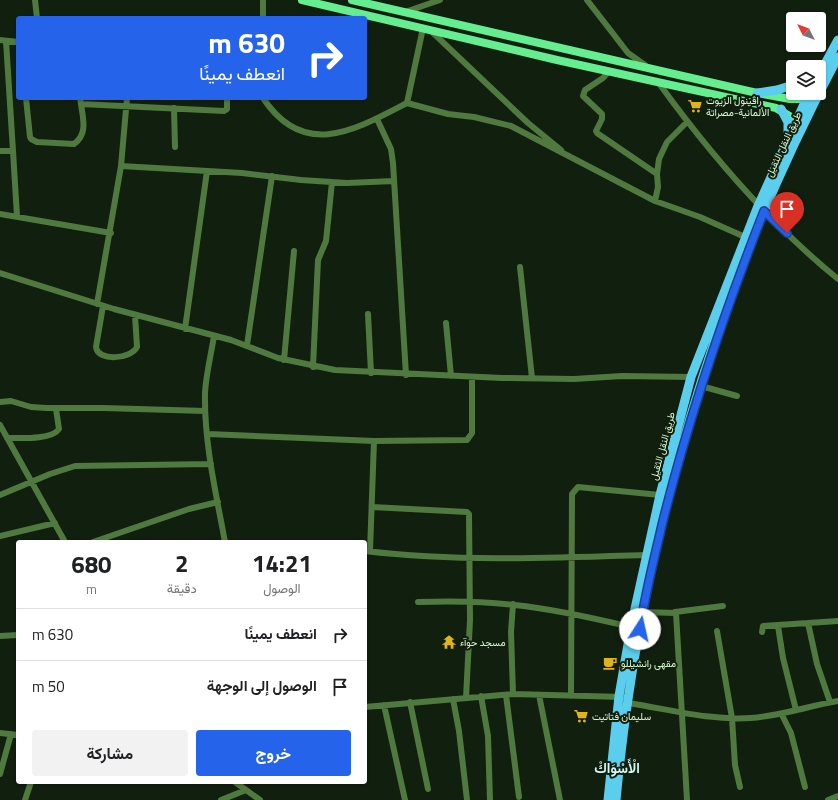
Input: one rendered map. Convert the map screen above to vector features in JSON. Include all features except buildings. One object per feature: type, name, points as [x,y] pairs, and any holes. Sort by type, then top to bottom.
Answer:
[{"type":"highway","points":[[826,60],[838,40]]},
{"type":"highway","name":"طريق النقل الثقيل","points":[[608,800],[619,696],[631,626],[660,494],[691,378],[745,237],[838,57]]},
{"type":"highway","points":[[757,92],[778,90],[786,87]]},
{"type":"highway","name":"طريق النقل الثقيل","points":[[616,800],[629,700],[643,612],[675,471],[701,386],[761,208],[787,139],[806,100]]},
{"type":"highway","points":[[781,109],[788,122],[787,139]]},
{"type":"main road","points":[[302,0],[333,3],[426,29],[781,109],[796,120],[806,119]]},
{"type":"main road","points":[[352,0],[786,98]]},
{"type":"main road","points":[[809,100],[812,109]]},
{"type":"street","points":[[35,0],[36,16]]},
{"type":"street","points":[[263,0],[263,16]]},
{"type":"street","points":[[405,12],[440,0]]},
{"type":"street","points":[[587,0],[628,53],[637,61],[650,68]]},
{"type":"street","points":[[407,103],[426,29],[528,123],[562,152]]},
{"type":"street","points":[[16,42],[3,41],[17,216]]},
{"type":"street","points":[[609,71],[603,78],[583,92],[583,96],[602,114],[602,119],[596,132],[657,174]]},
{"type":"street","points":[[658,82],[687,122],[761,208],[838,279]]},
{"type":"street","points":[[26,100],[31,139],[37,142],[74,144],[79,141],[83,135],[84,128],[81,101],[127,101],[174,108],[224,111],[227,109],[227,100]]},
{"type":"street","points":[[265,100],[284,122],[303,133],[324,135],[343,131],[377,119],[407,103],[448,114],[474,117],[511,126],[655,201],[700,217],[745,237]]},
{"type":"street","points":[[127,101],[121,166],[100,305],[96,352],[100,355],[118,356],[132,354],[137,347],[135,315]]},
{"type":"street","points":[[174,108],[175,147]]},
{"type":"street","points":[[377,119],[391,149],[406,375]]},
{"type":"street","points":[[655,201],[658,187],[657,174],[659,159],[664,146],[687,122]]},
{"type":"street","points":[[0,151],[13,151]]},
{"type":"street","points":[[121,166],[207,171],[332,182],[394,181]]},
{"type":"street","points":[[185,329],[207,171]]},
{"type":"street","points":[[247,345],[272,176]]},
{"type":"street","points":[[313,367],[318,260],[326,241],[332,182]]},
{"type":"street","points":[[0,214],[111,233]]},
{"type":"street","points":[[284,360],[294,251]]},
{"type":"street","points":[[520,267],[532,378]]},
{"type":"street","points":[[831,273],[838,271]]},
{"type":"street","points":[[0,273],[100,305],[247,345],[284,360],[313,367],[347,372],[472,377],[574,379],[622,376],[691,378]]},
{"type":"street","points":[[368,314],[371,373]]},
{"type":"street","points":[[446,323],[451,376]]},
{"type":"street","points":[[214,336],[206,378],[205,411],[211,464],[225,540]]},
{"type":"street","points":[[208,434],[374,441],[466,440],[472,433],[472,377]]},
{"type":"street","points":[[701,386],[737,396]]},
{"type":"street","points":[[0,402],[11,401],[31,407],[56,409],[103,408],[205,411]]},
{"type":"street","points":[[7,438],[44,437],[56,432],[59,429],[56,409]]},
{"type":"street","points":[[0,425],[2,432],[32,481],[64,540]]},
{"type":"street","points":[[374,441],[372,507],[368,551],[429,557],[470,556],[571,558],[646,555]]},
{"type":"street","points":[[0,495],[64,469],[90,465],[211,464]]},
{"type":"street","points":[[571,696],[572,494],[575,488],[578,487],[660,494]]},
{"type":"street","points":[[98,540],[189,509],[218,502]]},
{"type":"street","points":[[372,507],[466,512],[470,518],[470,601],[466,698]]},
{"type":"street","points":[[0,536],[55,523]]},
{"type":"street","points":[[418,602],[470,601],[513,604],[572,613],[631,626]]},
{"type":"street","points":[[513,604],[511,632],[513,694]]},
{"type":"street","points":[[643,612],[675,612],[723,606]]},
{"type":"street","points":[[675,612],[687,800]]},
{"type":"street","points":[[762,632],[763,626],[838,621]]},
{"type":"street","points":[[808,623],[817,664],[830,702]]},
{"type":"street","points":[[778,626],[782,658],[796,710]]},
{"type":"street","points":[[717,631],[732,718],[735,765],[740,787]]},
{"type":"street","points":[[0,636],[16,636]]},
{"type":"street","points":[[367,707],[513,694],[619,696],[629,700],[682,713],[732,718],[749,718],[782,715],[830,702],[838,702]]},
{"type":"street","points":[[506,695],[519,796]]},
{"type":"street","points":[[538,695],[560,800]]},
{"type":"street","points":[[481,696],[488,736],[490,800]]},
{"type":"street","points":[[453,699],[459,730],[467,800]]},
{"type":"street","points":[[410,702],[428,789]]},
{"type":"street","points":[[384,705],[405,800]]},
{"type":"street","points":[[782,715],[791,733],[805,787]]},
{"type":"street","points":[[0,733],[15,734],[0,774]]},
{"type":"street","points":[[25,800],[30,784]]},
{"type":"street","points":[[238,784],[260,800]]},
{"type":"street","points":[[221,800],[246,790]]},
{"type":"street","points":[[828,800],[838,796]]},
{"type":"place","name":"راڤينول الزيوت الألمانية-مصراتة","points":[[695,106]]},
{"type":"place","name":"مسجد حوآء","points":[[449,642]]},
{"type":"place","name":"مقهى رانشيللو","points":[[610,663]]},
{"type":"place","name":"سليمان فتاتيت","points":[[581,716]]},
{"type":"district","name":"الْأَسْوَاكْ","points":[[617,768]]},
{"type":"route","points":[[640,629],[655,555],[675,471],[690,419],[707,365],[764,211],[787,233]]}]
